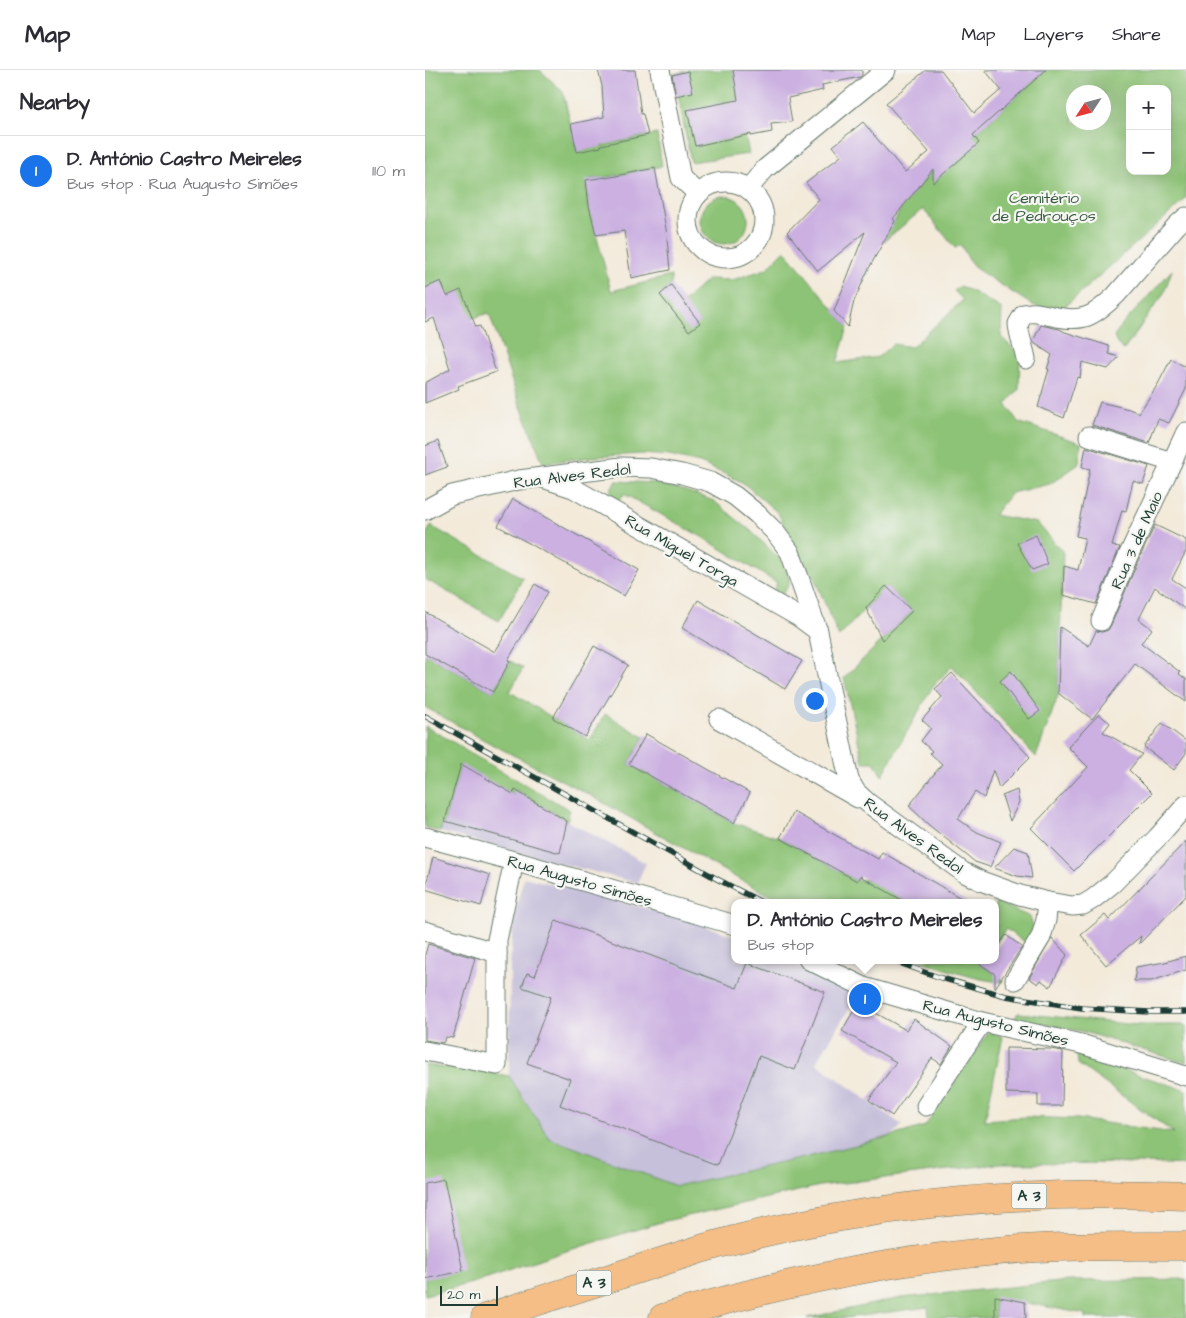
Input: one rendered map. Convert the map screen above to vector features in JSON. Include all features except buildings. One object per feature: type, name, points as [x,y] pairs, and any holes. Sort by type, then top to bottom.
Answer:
[{"type":"highway","name":"A 3","points":[[485,1318],[704,1248],[739,1238],[825,1220],[926,1205],[1047,1195],[1145,1194],[1186,1196]]},
{"type":"highway","points":[[663,1318],[783,1286],[898,1262],[998,1251],[1068,1246],[1186,1246]]},
{"type":"highway","points":[[710,1318],[783,1286]]},
{"type":"street","points":[[660,70],[681,178],[698,194]]},
{"type":"street","points":[[748,189],[765,169],[886,70]]},
{"type":"street","points":[[727,182],[738,184],[748,189],[757,198],[762,209],[764,221],[761,233],[755,244],[747,252],[736,257],[723,258],[711,255],[701,249],[693,240],[688,216],[691,204],[698,194],[706,187],[727,182]]},
{"type":"street","points":[[1026,359],[1017,324],[1024,314],[1032,312],[1076,320],[1091,315],[1116,295],[1186,217]]},
{"type":"street","name":"Rua 3 de Maio","points":[[1101,621],[1128,556],[1186,432]]},
{"type":"street","points":[[1089,436],[1172,462]]},
{"type":"street","name":"Rua Alves Redol","points":[[425,510],[452,495],[519,480],[628,467],[651,468],[682,474],[710,482],[735,496],[775,532],[790,552],[818,632],[849,780],[856,792],[868,803],[963,872],[981,881],[1048,902],[1072,906],[1083,905],[1113,883],[1186,805]]},
{"type":"street","name":"Rua Miguel Torga","points":[[542,478],[573,488],[799,617],[818,632]]},
{"type":"street","points":[[719,719],[868,803]]},
{"type":"street","name":"Rua Augusto Simões","points":[[425,837],[731,924]]},
{"type":"street","points":[[425,1051],[497,1064],[497,940],[514,861]]},
{"type":"street","points":[[1015,980],[1041,937],[1046,920],[1048,902]]},
{"type":"street","points":[[425,931],[497,953]]},
{"type":"street","name":"Rua Augusto Simões","points":[[817,964],[864,987],[982,1022],[1081,1044],[1186,1076]]},
{"type":"street","points":[[926,1106],[982,1022]]},
{"type":"shaded area","points":[[461,764],[513,794],[515,790],[567,821],[646,863],[637,883],[440,832],[445,821]]},
{"type":"shaded area","points":[[524,877],[675,916],[731,935],[731,964],[793,964],[857,996],[816,1063],[902,1125],[892,1136],[808,1157],[676,1186],[549,1138],[509,1076],[510,968],[513,920]]},
{"type":"green space","points":[[425,70],[540,70],[563,92],[577,152],[657,134],[662,166],[586,180],[589,206],[611,291],[671,276],[671,285],[660,295],[673,311],[708,279],[732,280],[766,269],[785,250],[848,327],[837,363],[878,357],[893,344],[912,347],[963,300],[954,291],[960,286],[1002,309],[1001,337],[1020,355],[1019,389],[1006,404],[1018,422],[1081,443],[1079,464],[1050,484],[1011,493],[994,515],[1037,523],[1063,552],[1058,696],[1036,757],[952,666],[933,686],[882,776],[874,762],[863,762],[844,678],[912,611],[886,586],[839,637],[816,582],[795,547],[778,513],[742,482],[700,463],[669,456],[642,454],[591,457],[543,463],[518,399],[489,313],[448,326],[451,297],[444,287],[425,299]]},
{"type":"green space","points":[[691,70],[733,70],[749,154],[691,162],[674,74]]},
{"type":"green space","name":"Cemitério de Pedrouços","points":[[1046,70],[1186,70],[1186,199],[1063,308],[1055,311],[1032,305],[975,268],[961,245],[955,248],[923,209],[883,242],[901,209],[928,175]]},
{"type":"green space","points":[[719,196],[729,196],[741,203],[748,215],[748,225],[741,237],[729,244],[719,244],[711,240],[704,233],[700,225],[700,215],[704,207],[711,200]]},
{"type":"green space","points":[[1172,270],[1164,293],[1124,350],[1117,344],[1114,337],[1123,324]]},
{"type":"green space","points":[[616,481],[654,483],[683,490],[714,501],[751,531],[785,564],[790,583],[782,595],[774,590],[777,583],[702,537],[624,494],[618,502],[609,497]]},
{"type":"green space","points":[[431,526],[523,578],[499,621],[425,579],[425,536]]},
{"type":"green space","points":[[425,654],[493,692],[510,661],[523,668],[510,692],[590,740],[605,714],[644,737],[629,764],[734,823],[780,838],[857,881],[866,879],[900,899],[777,899],[588,794],[425,707]]},
{"type":"green space","points":[[425,726],[570,810],[567,821],[516,790],[513,794],[461,765],[440,832],[425,827]]},
{"type":"green space","points":[[999,903],[1030,917],[1033,927],[1026,943],[1006,929],[999,939]]},
{"type":"green space","points":[[931,964],[984,964],[984,967],[1002,979],[1002,982],[971,977]]},
{"type":"green space","points":[[1018,1013],[1137,1025],[1186,1025],[1186,1062],[1081,1031],[1014,1019]]},
{"type":"green space","points":[[989,1031],[1003,1037],[985,1120],[1025,1117],[1078,1119],[1174,1133],[1078,1064],[1077,1055],[1186,1090],[1186,1165],[1147,1163],[996,1164],[820,1186],[661,1222],[563,1252],[472,1283],[425,1295],[425,1065],[509,1076],[549,1138],[676,1186],[808,1157],[925,1126]]},
{"type":"green space","points":[[1186,1279],[1186,1318],[1085,1318],[1085,1314],[995,1297],[995,1318],[929,1318],[928,1307],[845,1318],[807,1318],[901,1298],[1068,1281]]},
{"type":"railway","points":[[425,716],[755,899]]},
{"type":"railway","points":[[902,964],[941,978],[1006,996],[1082,1008],[1186,1012]]},
{"type":"place","name":"D. António Castro Meireles","points":[[865,999]]}]
